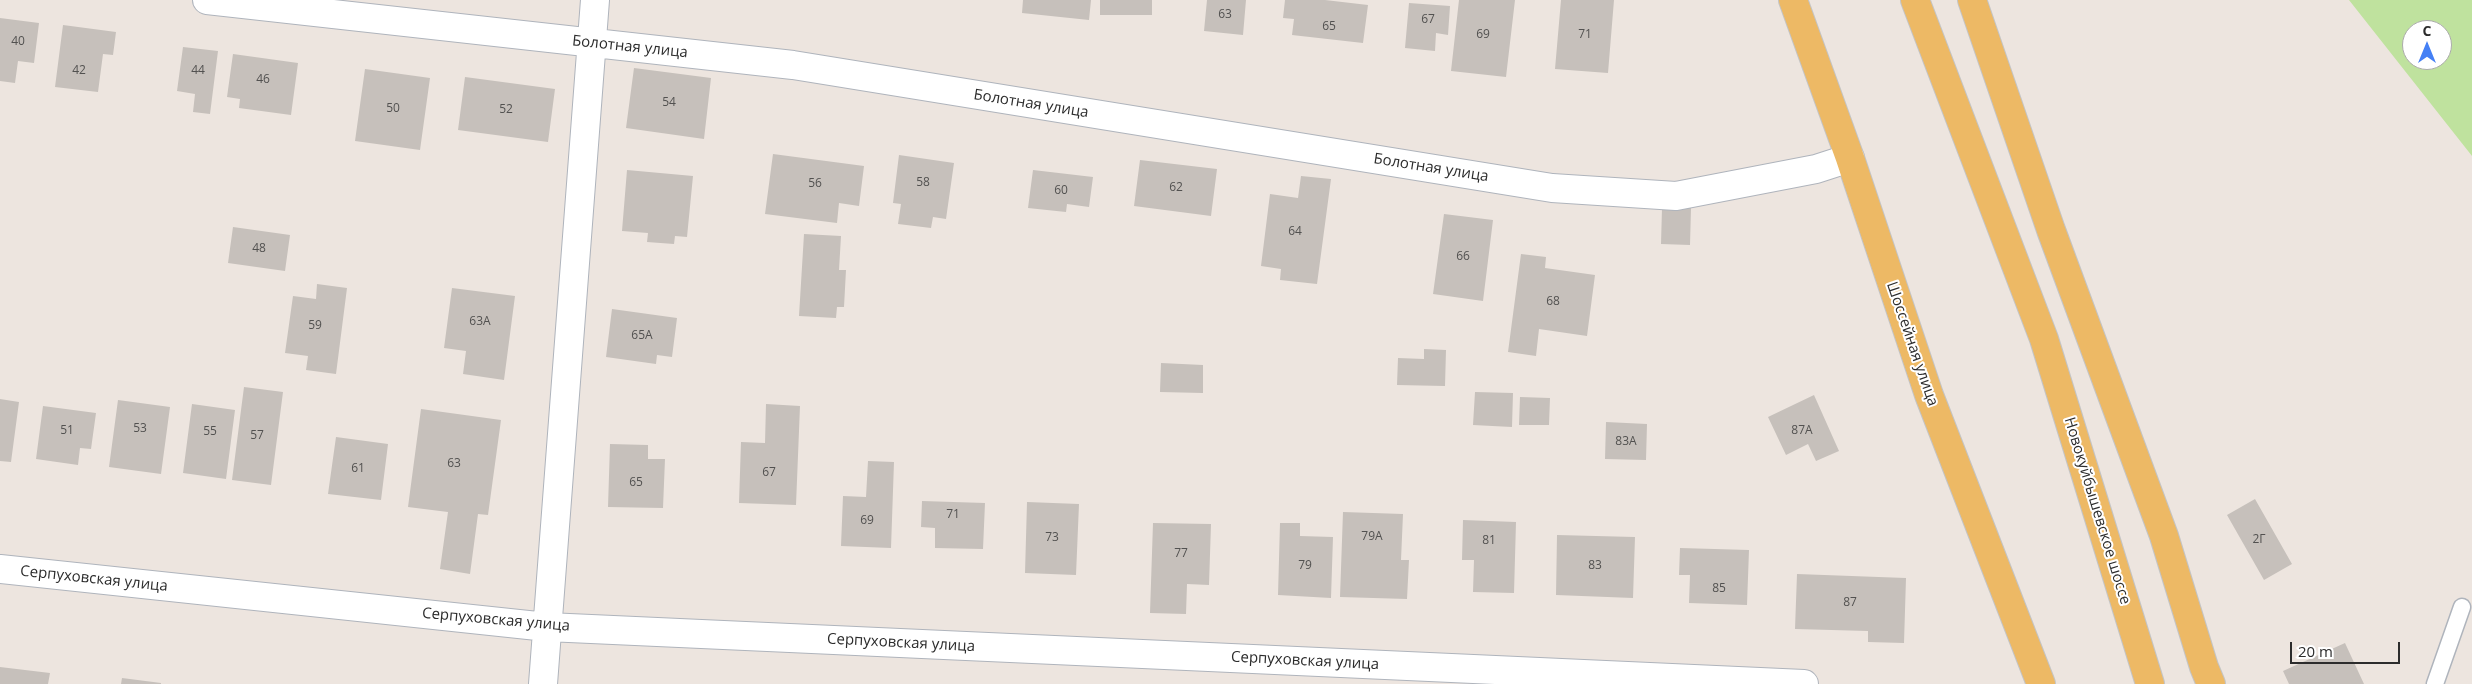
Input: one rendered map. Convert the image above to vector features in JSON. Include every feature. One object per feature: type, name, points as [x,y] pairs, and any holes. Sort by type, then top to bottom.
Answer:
[{"type":"main road","name":"Шоссейная улица","points":[[1794,0],[1850,158],[1929,395],[2039,684]]},
{"type":"main road","name":"Новокуйбышевское шоссе","points":[[1916,0],[2044,339],[2150,684]]},
{"type":"main road","points":[[1972,0],[2051,230],[2164,536],[2205,678]]},
{"type":"street","name":"Болотная улица","points":[[207,0],[793,65],[1552,188],[1676,196],[1816,169],[1850,158]]},
{"type":"street","points":[[543,684],[595,0]]},
{"type":"street","name":"Серпуховская улица","points":[[0,569],[547,627],[1804,684]]},
{"type":"lane","points":[[2434,684],[2462,607]]},
{"type":"green space","points":[[2349,0],[2472,0],[2472,156],[2404,70],[2452,70],[2452,20],[2402,20],[2402,67]]},
{"type":"building","points":[[1023,0],[1091,0],[1089,20],[1022,13]]},
{"type":"building","points":[[1100,0],[1152,0],[1152,15],[1100,15]]},
{"type":"building","points":[[1207,0],[1246,0],[1243,35],[1204,31]]},
{"type":"building","points":[[1285,0],[1325,0],[1368,5],[1363,43],[1292,35],[1294,19],[1283,18]]},
{"type":"building","points":[[1459,0],[1515,0],[1506,77],[1451,71]]},
{"type":"building","points":[[1561,0],[1614,0],[1608,73],[1555,69]]},
{"type":"building","points":[[1409,3],[1450,6],[1448,35],[1436,33],[1435,51],[1405,48]]},
{"type":"building","points":[[0,18],[39,23],[34,63],[18,61],[15,83],[0,81]]},
{"type":"building","points":[[63,25],[116,32],[113,55],[103,54],[98,92],[55,87]]},
{"type":"building","points":[[183,47],[218,51],[210,114],[193,112],[195,94],[177,91]]},
{"type":"building","points":[[233,54],[298,63],[291,115],[239,108],[240,99],[227,97]]},
{"type":"building","points":[[634,68],[711,78],[704,139],[626,128]]},
{"type":"building","points":[[365,69],[430,78],[420,150],[355,141]]},
{"type":"building","points":[[465,77],[555,89],[548,142],[458,130]]},
{"type":"building","points":[[773,154],[864,166],[859,206],[839,203],[837,223],[765,214]]},
{"type":"building","points":[[899,155],[954,163],[946,219],[933,217],[931,228],[898,224],[901,204],[893,203]]},
{"type":"building","points":[[1140,160],[1217,169],[1211,216],[1134,206]]},
{"type":"building","points":[[627,170],[693,176],[687,237],[675,236],[674,244],[647,242],[648,233],[622,231]]},
{"type":"building","points":[[1033,170],[1093,177],[1089,207],[1067,204],[1066,212],[1028,208]]},
{"type":"building","points":[[1301,176],[1331,179],[1317,284],[1280,280],[1281,269],[1261,266],[1270,194],[1298,198]]},
{"type":"building","points":[[1662,208],[1691,208],[1690,245],[1661,244]]},
{"type":"building","points":[[1444,214],[1493,220],[1483,301],[1433,294]]},
{"type":"building","points":[[233,227],[290,235],[285,271],[228,263]]},
{"type":"building","points":[[804,234],[841,236],[839,270],[846,270],[844,307],[837,307],[836,318],[799,316]]},
{"type":"building","points":[[1521,254],[1546,257],[1545,268],[1595,275],[1587,336],[1539,329],[1536,356],[1508,352]]},
{"type":"building","points":[[317,284],[347,288],[336,374],[306,370],[308,356],[285,353],[293,296],[316,299]]},
{"type":"building","points":[[452,288],[515,296],[504,380],[463,374],[466,351],[444,348]]},
{"type":"building","points":[[612,309],[677,318],[672,357],[657,355],[656,364],[606,357]]},
{"type":"building","points":[[1424,349],[1446,350],[1445,386],[1397,385],[1398,358],[1424,359]]},
{"type":"building","points":[[1161,363],[1203,365],[1203,393],[1160,392]]},
{"type":"building","points":[[244,387],[283,392],[271,485],[232,480]]},
{"type":"building","points":[[1475,392],[1513,393],[1512,427],[1473,425]]},
{"type":"building","points":[[1814,395],[1839,451],[1816,461],[1808,444],[1786,455],[1768,417]]},
{"type":"building","points":[[1520,397],[1550,398],[1549,425],[1519,425]]},
{"type":"building","points":[[0,399],[19,402],[11,462],[0,461]]},
{"type":"building","points":[[118,400],[170,407],[161,474],[109,467]]},
{"type":"building","points":[[192,404],[235,410],[226,479],[183,473]]},
{"type":"building","points":[[766,404],[800,406],[796,505],[739,503],[741,442],[765,443]]},
{"type":"building","points":[[43,406],[96,413],[91,449],[80,448],[78,465],[36,459]]},
{"type":"building","points":[[421,409],[501,420],[488,515],[478,514],[470,574],[440,569],[448,512],[408,507]]},
{"type":"building","points":[[1606,422],[1647,424],[1646,460],[1605,459]]},
{"type":"building","points":[[336,437],[388,444],[381,500],[328,494]]},
{"type":"building","points":[[610,444],[648,445],[648,459],[665,459],[663,508],[608,507]]},
{"type":"building","points":[[868,461],[894,462],[891,548],[841,546],[843,496],[866,497]]},
{"type":"building","points":[[2255,499],[2292,564],[2264,580],[2227,515]]},
{"type":"building","points":[[922,501],[985,503],[983,549],[935,548],[935,528],[921,527]]},
{"type":"building","points":[[1027,502],[1079,504],[1076,575],[1025,573]]},
{"type":"building","points":[[1343,512],[1403,514],[1401,560],[1409,560],[1407,599],[1340,597]]},
{"type":"building","points":[[1463,520],[1516,522],[1514,593],[1473,592],[1474,560],[1462,560]]},
{"type":"building","points":[[1153,523],[1211,524],[1209,585],[1187,584],[1186,614],[1150,613]]},
{"type":"building","points":[[1280,523],[1300,523],[1300,536],[1333,537],[1331,598],[1278,595]]},
{"type":"building","points":[[1557,535],[1635,537],[1633,598],[1556,595]]},
{"type":"building","points":[[1680,548],[1749,550],[1747,605],[1689,603],[1690,575],[1679,575]]},
{"type":"building","points":[[1797,574],[1906,578],[1904,643],[1868,642],[1868,631],[1795,629]]},
{"type":"building","points":[[2345,643],[2364,684],[2289,684],[2283,671]]},
{"type":"building","points":[[0,667],[50,673],[48,684],[0,684]]},
{"type":"building","points":[[122,678],[161,683],[161,684],[121,684]]}]
